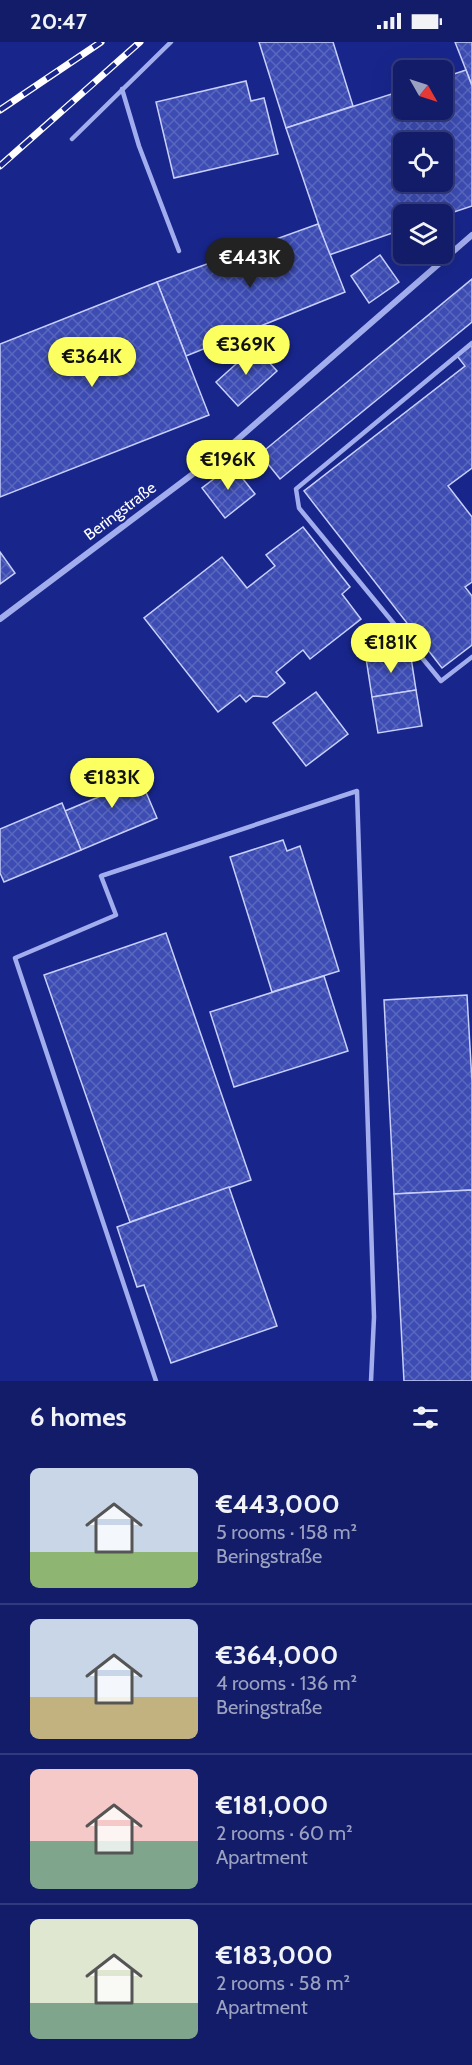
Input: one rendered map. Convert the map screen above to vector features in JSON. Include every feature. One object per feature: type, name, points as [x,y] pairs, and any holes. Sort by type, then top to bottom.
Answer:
[{"type":"street","name":"Beringstraße","points":[[0,619],[230,446],[472,235]]},
{"type":"lane","points":[[72,139],[171,42]]},
{"type":"lane","points":[[122,89],[139,146],[179,252]]},
{"type":"lane","points":[[472,343],[296,489],[298,508],[441,681],[472,657]]},
{"type":"lane","points":[[156,1381],[15,958],[116,915],[101,876],[357,791],[374,1317],[371,1381]]},
{"type":"building","points":[[259,42],[333,42],[353,106],[286,128]]},
{"type":"building","points":[[455,42],[472,42],[472,86],[466,70]]},
{"type":"building","points":[[466,70],[472,86],[472,206],[453,212],[453,204],[393,204],[393,233],[329,255],[286,128],[393,94],[393,120],[453,120],[453,74]]},
{"type":"building","points":[[246,81],[251,101],[264,98],[278,154],[174,178],[156,102]]},
{"type":"building","points":[[318,224],[345,292],[186,356],[157,282]]},
{"type":"building","points":[[380,255],[399,282],[369,303],[351,276]]},
{"type":"building","points":[[472,279],[472,322],[280,479],[260,454]]},
{"type":"building","points":[[157,282],[209,415],[0,497],[0,344]]},
{"type":"building","points":[[472,345],[472,468],[448,486],[472,517],[472,582],[465,587],[472,596],[472,645],[442,668],[304,491],[465,366],[457,356]]},
{"type":"building","points":[[255,347],[277,371],[238,406],[216,382]]},
{"type":"building","points":[[232,465],[255,494],[225,518],[202,488]]},
{"type":"building","points":[[303,527],[350,587],[342,594],[361,619],[310,659],[303,650],[276,672],[285,683],[267,697],[253,696],[246,702],[240,695],[218,712],[144,618],[222,557],[247,588],[275,566],[266,555]]},
{"type":"building","points":[[0,552],[15,573],[0,584]]},
{"type":"building","points":[[410,651],[416,690],[372,697],[366,658]]},
{"type":"building","points":[[416,690],[422,726],[378,733],[372,697]]},
{"type":"building","points":[[316,692],[348,734],[306,766],[273,723]]},
{"type":"building","points":[[134,764],[157,818],[81,850],[65,811],[108,793],[101,777]]},
{"type":"building","points":[[62,803],[81,850],[4,882],[0,873],[0,829]]},
{"type":"building","points":[[283,840],[287,851],[300,846],[339,971],[272,992],[230,857]]},
{"type":"building","points":[[166,933],[251,1180],[130,1222],[44,975]]},
{"type":"building","points":[[324,976],[348,1051],[234,1087],[210,1012]]},
{"type":"building","points":[[467,995],[472,1082],[472,1190],[394,1194],[384,1000]]},
{"type":"building","points":[[229,1187],[277,1326],[171,1363],[144,1285],[137,1287],[117,1227]]},
{"type":"building","points":[[472,1190],[472,1381],[404,1381],[394,1194]]},
{"type":"railway","points":[[0,110],[101,42]]},
{"type":"railway","points":[[0,166],[140,42]]}]
